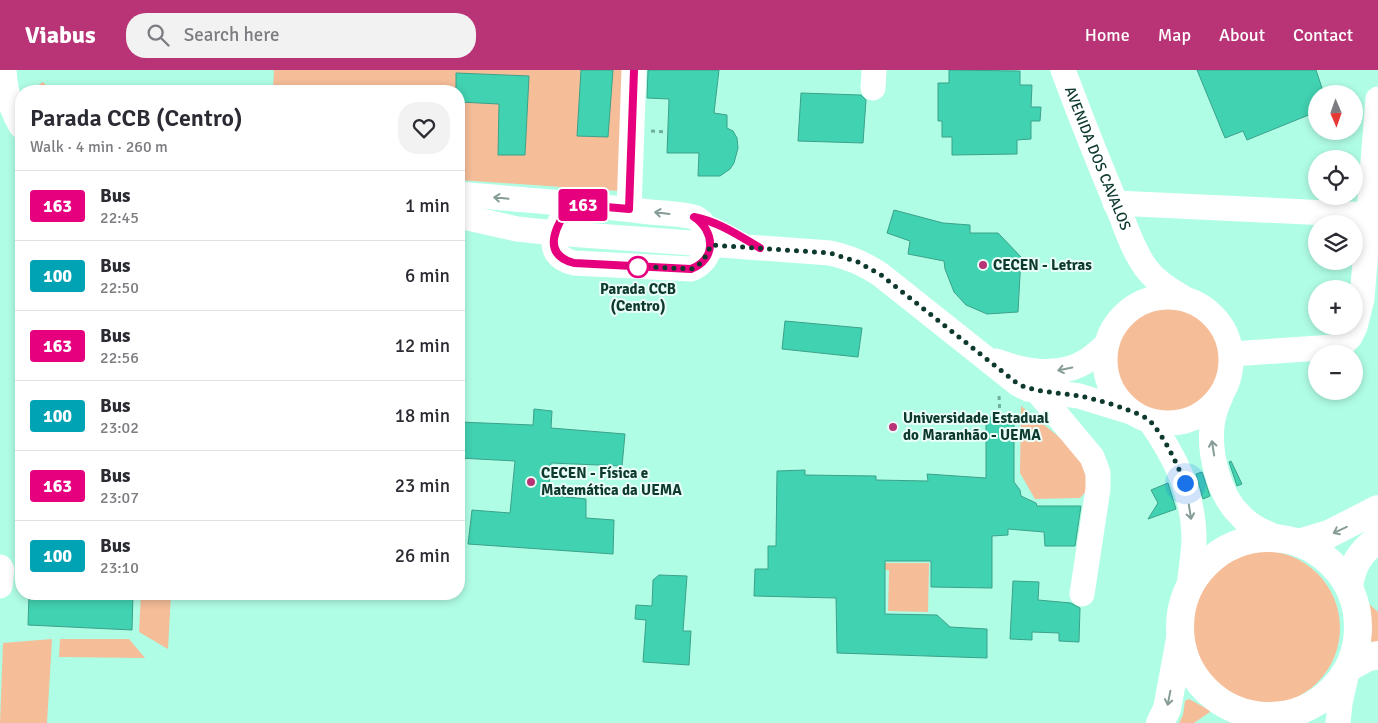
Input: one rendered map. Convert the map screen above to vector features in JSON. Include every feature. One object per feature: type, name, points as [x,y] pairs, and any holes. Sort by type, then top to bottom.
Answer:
[{"type":"main road","points":[[1288,541],[1329,534],[1378,509]]},
{"type":"main road","points":[[1160,723],[1167,709],[1180,638],[1181,611],[1190,586],[1209,561],[1224,550],[1241,542],[1259,538],[1288,541],[1319,553],[1334,567],[1349,587],[1358,615],[1359,632],[1356,650],[1349,669],[1334,690],[1316,703],[1295,712],[1241,723]]},
{"type":"main road","points":[[1349,587],[1356,562],[1365,549],[1378,538]]},
{"type":"main road","points":[[1349,587],[1378,603]]},
{"type":"main road","points":[[1180,638],[1185,658],[1194,677],[1214,697],[1238,711],[1278,716]]},
{"type":"main road","points":[[1349,669],[1366,658],[1378,655]]},
{"type":"street","points":[[4,70],[4,87],[15,116]]},
{"type":"street","points":[[629,209],[634,70]]},
{"type":"street","name":"AVENIDA DOS CAVALOS","points":[[1064,70],[1097,160],[1133,246],[1146,268],[1155,278],[1186,299]]},
{"type":"street","points":[[1232,354],[1334,347],[1345,342],[1355,327],[1362,300],[1378,99]]},
{"type":"street","points":[[465,195],[629,209],[711,220],[760,248]]},
{"type":"street","points":[[1115,203],[1370,215]]},
{"type":"street","points":[[555,233],[561,218],[572,204]]},
{"type":"street","points":[[465,217],[517,229],[555,233],[830,253],[858,262],[881,275],[1018,384],[1028,389],[1080,396],[1141,416],[1170,423],[1190,419],[1208,409],[1222,394]]},
{"type":"street","points":[[694,217],[707,228],[711,245]]},
{"type":"street","name":"AVENIDA DOS CAVALOS","points":[[1129,310],[1135,266],[1133,246]]},
{"type":"street","points":[[1190,586],[1194,533],[1185,483],[1175,460],[1141,416],[1118,399],[1108,382],[1104,364],[1106,345],[1114,325],[1129,310],[1146,300],[1166,297],[1186,299],[1203,307],[1217,320],[1227,336],[1232,354],[1230,375],[1215,409],[1212,424],[1212,441],[1219,479],[1224,493],[1240,516],[1253,526],[1288,541]]},
{"type":"street","points":[[980,354],[1023,370],[1058,371],[1073,368],[1088,360],[1106,345]]},
{"type":"street","points":[[1038,391],[1092,457],[1098,473],[1098,490],[1082,594]]},
{"type":"street","points":[[0,567],[2,570],[0,586]]},
{"type":"street","points":[[1338,723],[1340,703],[1349,669]]},
{"type":"shaded area","points":[[274,70],[623,70],[619,191],[465,180],[465,85],[273,85]]},
{"type":"shaded area","points":[[1168,309],[1188,313],[1205,325],[1217,342],[1221,362],[1217,382],[1205,399],[1188,411],[1168,415],[1148,411],[1131,399],[1119,382],[1115,362],[1119,342],[1131,325],[1148,313]]},
{"type":"shaded area","points":[[1021,406],[1103,473],[1080,498],[1035,499],[1020,473]]},
{"type":"shaded area","points":[[1263,551],[1292,557],[1306,564],[1317,574],[1327,585],[1334,599],[1340,628],[1334,657],[1327,671],[1317,682],[1306,692],[1292,699],[1263,705],[1234,699],[1220,692],[1209,682],[1199,671],[1192,657],[1186,628],[1192,599],[1199,585],[1209,574],[1220,564],[1234,557]]},
{"type":"shaded area","points":[[853,563],[929,563],[928,612],[888,611],[889,570],[860,569]]},
{"type":"shaded area","points":[[141,600],[171,600],[168,649],[139,632]]},
{"type":"shaded area","points":[[1365,603],[1378,612],[1378,643],[1371,641]]},
{"type":"shaded area","points":[[52,639],[47,723],[0,723],[3,643]]},
{"type":"shaded area","points":[[60,639],[129,639],[145,658],[59,657]]},
{"type":"shaded area","points":[[1189,699],[1210,712],[1194,723],[1179,723],[1183,715],[1185,701]]},
{"type":"building","points":[[581,70],[613,70],[608,137],[577,136]]},
{"type":"building","points":[[648,70],[719,70],[714,113],[727,115],[727,128],[733,131],[737,138],[738,148],[734,163],[730,169],[720,176],[698,176],[699,153],[667,153],[669,99],[647,98]]},
{"type":"building","points":[[949,70],[1020,71],[1020,85],[1032,85],[1031,107],[1041,107],[1040,121],[1031,121],[1031,139],[1017,140],[1017,154],[952,155],[952,137],[942,137],[942,121],[938,121],[938,83],[949,83]]},
{"type":"building","points":[[1197,70],[1316,70],[1321,85],[1308,85],[1308,115],[1247,140],[1243,131],[1225,138]]},
{"type":"building","points":[[456,73],[529,76],[525,155],[498,155],[499,104],[465,102],[465,85],[456,85]]},
{"type":"building","points":[[801,93],[861,95],[866,100],[863,143],[798,141]]},
{"type":"building","name":"CECEN - Letras","points":[[894,210],[943,223],[970,225],[970,233],[998,233],[1021,257],[1018,312],[987,314],[966,305],[954,292],[945,269],[944,261],[908,254],[910,241],[887,233]]},
{"type":"building","points":[[785,321],[862,328],[858,357],[782,349]]},
{"type":"building","name":"CECEN - Física e Matemática da UEMA","points":[[534,409],[552,411],[551,428],[625,434],[622,466],[551,463],[548,495],[586,499],[586,518],[614,520],[613,554],[468,544],[472,510],[510,513],[515,461],[465,458],[465,422],[533,425]]},
{"type":"building","points":[[986,417],[1014,418],[1014,482],[1020,490],[1021,496],[1036,503],[1037,506],[1081,506],[1075,546],[1045,546],[1044,532],[1008,529],[1008,535],[992,536],[992,588],[931,587],[931,561],[885,561],[885,614],[937,615],[950,627],[987,629],[987,658],[837,653],[836,598],[754,596],[755,569],[768,569],[768,546],[776,546],[777,471],[805,470],[805,475],[876,476],[876,480],[928,481],[927,474],[986,478]]},
{"type":"building","points":[[1231,461],[1242,484],[1237,486],[1229,462]]},
{"type":"building","points":[[1202,472],[1210,496],[1203,499],[1196,474]]},
{"type":"building","points":[[1168,483],[1176,509],[1148,519],[1158,503],[1151,490]]},
{"type":"building","points":[[659,575],[687,576],[683,631],[691,631],[689,665],[643,662],[646,620],[635,619],[636,605],[652,606],[653,580]]},
{"type":"building","points":[[1013,581],[1039,582],[1038,600],[1071,603],[1080,608],[1079,642],[1059,641],[1059,633],[1032,632],[1032,640],[1010,639]]},
{"type":"building","points":[[29,600],[133,600],[132,630],[28,625]]},
{"type":"bus line","name":"163","points":[[634,70],[629,209],[572,204],[561,218],[555,233],[554,246],[557,254],[561,259],[574,263],[691,269],[701,263],[711,245],[707,228],[694,217],[711,220],[760,248]]},
{"type":"place","name":"CECEN - Letras","points":[[983,265]]},
{"type":"place","name":"Parada CCB (Centro)","points":[[638,267]]},
{"type":"place","name":"Universidade Estadual do Maranhão - UEMA","points":[[893,427]]},
{"type":"place","name":"CECEN - Física e Matemática da UEMA","points":[[531,482]]},
{"type":"route","points":[[638,267],[629,266],[691,269],[701,263],[711,245],[830,253],[844,256],[881,275],[1018,384],[1038,391],[1080,396],[1150,420],[1164,440],[1185,483]]}]
